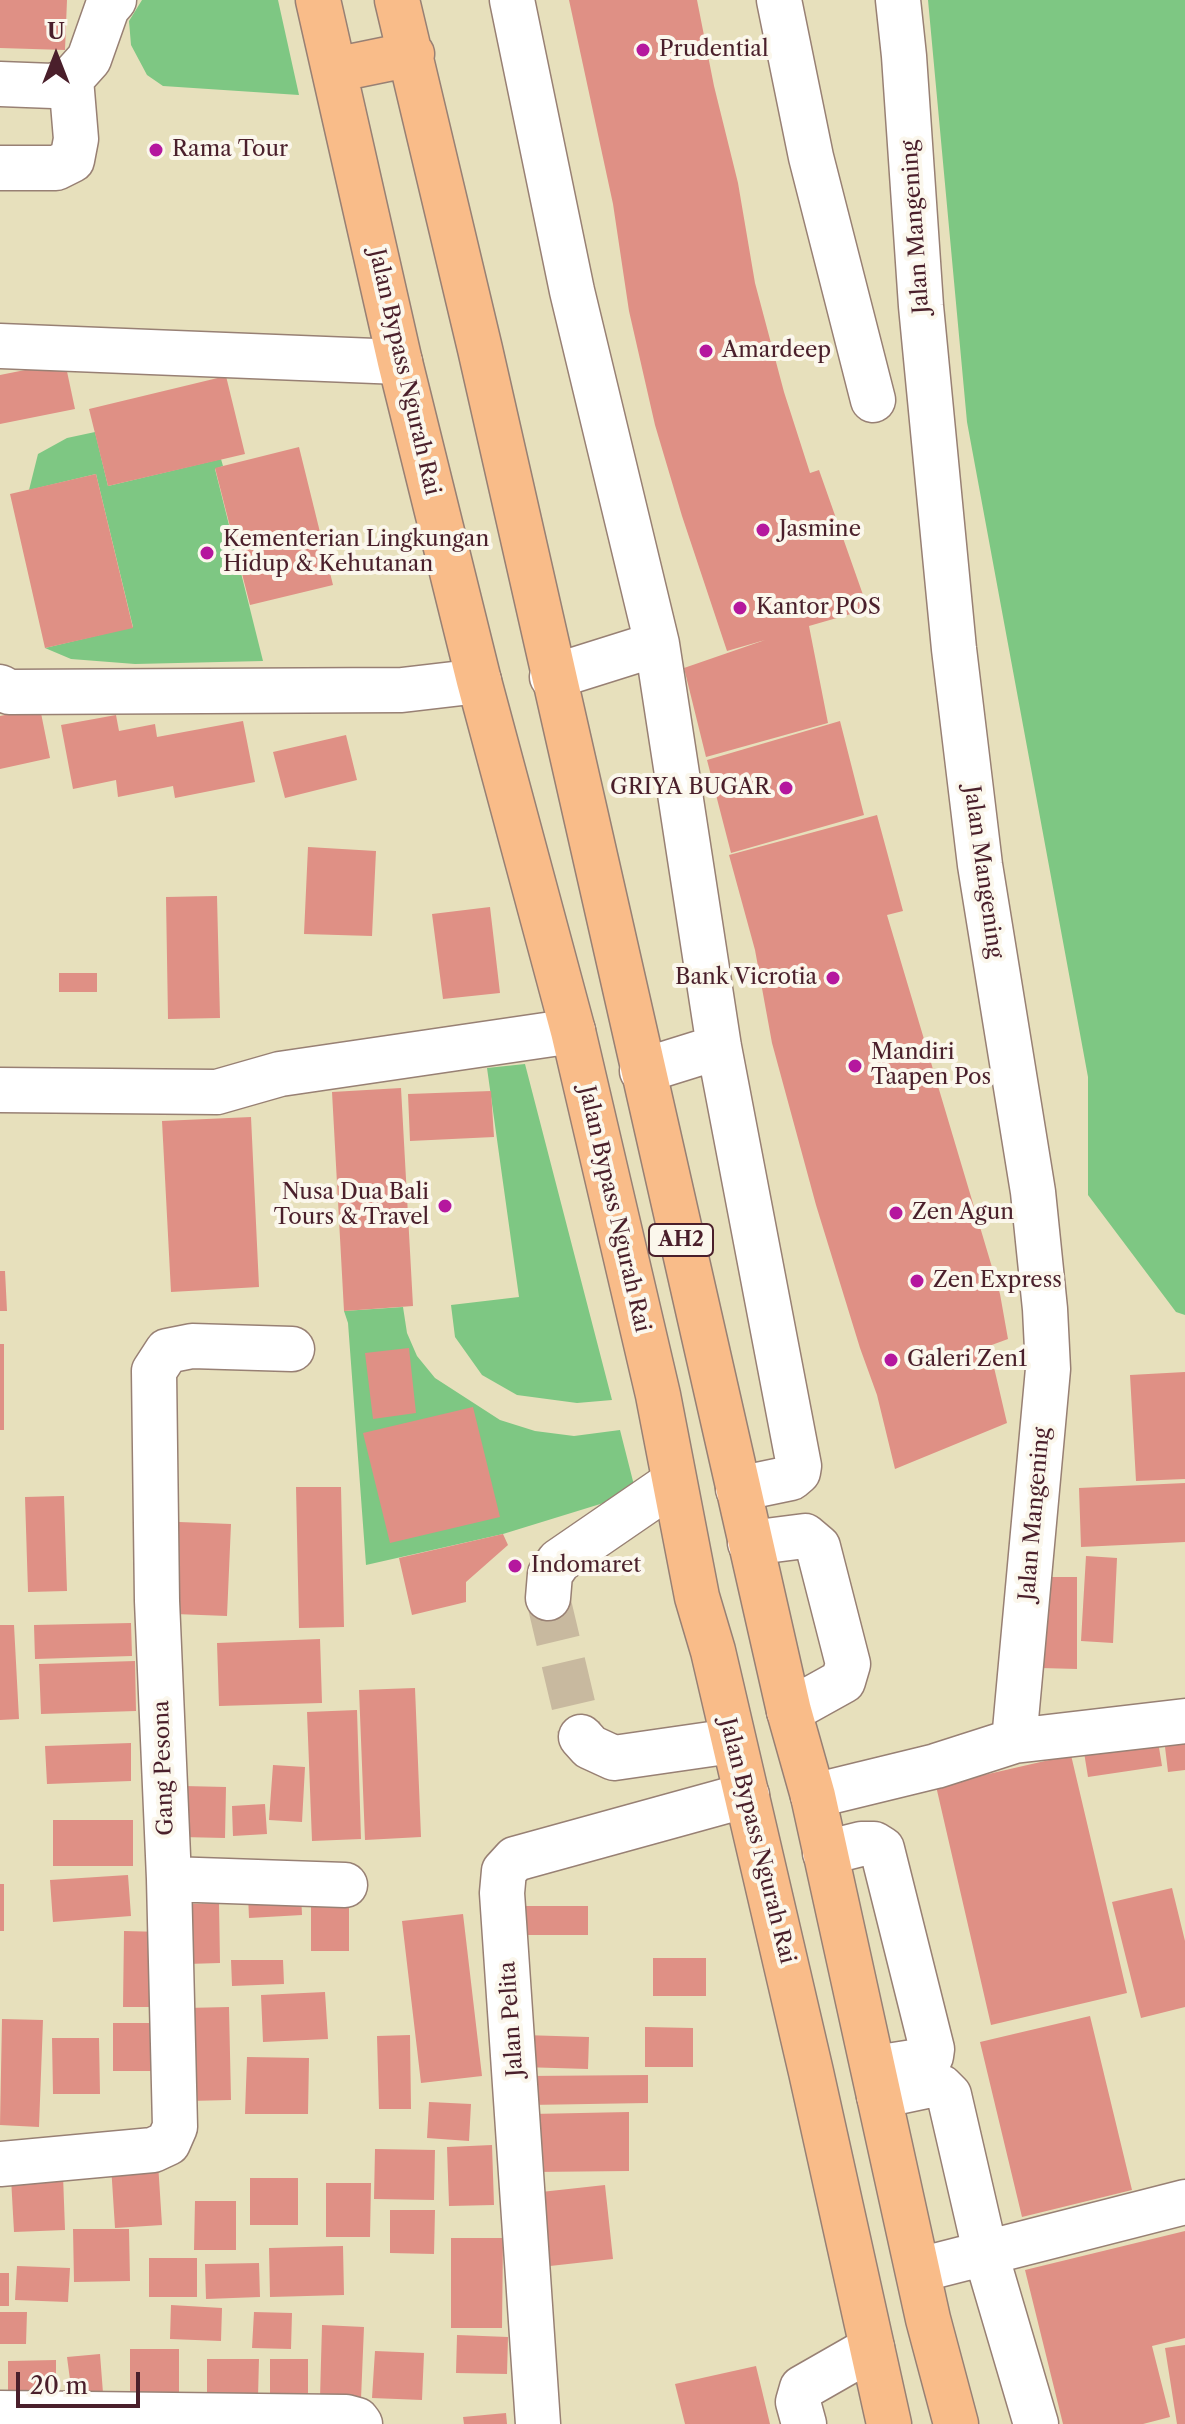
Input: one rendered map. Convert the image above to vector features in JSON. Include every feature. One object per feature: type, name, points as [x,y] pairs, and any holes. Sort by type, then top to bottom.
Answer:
[{"type":"highway","name":"Jalan Bypass Ngurah Rai","points":[[318,0],[400,362],[479,681],[573,1031],[658,1395],[697,1597],[747,1795],[889,2424]]},
{"type":"highway","name":"AH2","points":[[397,0],[412,54],[750,1543],[789,1711],[813,1796],[928,2319],[956,2424]]},
{"type":"highway","points":[[334,70],[412,54]]},
{"type":"street","points":[[0,84],[53,86],[71,79],[89,59],[107,8],[114,0]]},
{"type":"street","points":[[512,0],[572,291],[657,644],[719,1047],[799,1466],[798,1472],[791,1478],[738,1489]]},
{"type":"street","points":[[779,0],[811,157],[873,400]]},
{"type":"street","name":"Jalan Mangening","points":[[898,0],[921,306],[954,649],[980,865],[1033,1192],[1045,1309],[1048,1369],[1014,1741]]},
{"type":"street","points":[[0,168],[56,168],[72,160],[76,139],[71,79]]},
{"type":"street","points":[[0,346],[400,362]]},
{"type":"street","points":[[552,677],[657,644]]},
{"type":"street","points":[[0,687],[9,692],[386,691],[479,681]]},
{"type":"street","points":[[0,1090],[217,1092],[280,1074],[573,1031]]},
{"type":"street","points":[[642,1071],[719,1047]]},
{"type":"street","name":"Gang Pesona","points":[[0,2164],[153,2150],[168,2143],[175,2127],[169,1879],[157,1601],[154,1371],[167,1351],[192,1346],[292,1349]]},
{"type":"street","points":[[548,1598],[550,1574],[559,1561],[674,1482]]},
{"type":"street","points":[[750,1543],[805,1536],[818,1547],[848,1664],[843,1681],[789,1711]]},
{"type":"street","points":[[813,1796],[936,1766],[1014,1741],[1185,1721]]},
{"type":"street","points":[[581,1737],[590,1747],[614,1758],[732,1741]]},
{"type":"street","name":"Jalan Pelita","points":[[538,2424],[502,1893],[504,1871],[515,1859],[747,1795]]},
{"type":"street","points":[[825,1853],[861,1844],[874,1844],[882,1849],[932,2049],[931,2056],[926,2060],[877,2083]]},
{"type":"street","points":[[169,1879],[345,1885]]},
{"type":"street","points":[[877,2083],[931,2085],[941,2087],[949,2095],[985,2251],[1036,2424]]},
{"type":"street","points":[[919,2270],[1185,2202]]},
{"type":"street","points":[[804,2424],[798,2402],[802,2388],[872,2348]]},
{"type":"street","points":[[0,2413],[346,2417],[360,2424]]},
{"type":"green space","points":[[142,0],[278,0],[299,95],[163,86],[147,75],[131,45],[129,21]]},
{"type":"green space","points":[[928,0],[1185,0],[1185,1315],[1176,1312],[1088,1195],[1088,1077],[967,422]]},
{"type":"green space","points":[[95,432],[108,486],[221,459],[223,466],[215,469],[263,661],[135,664],[71,659],[45,648],[133,627],[96,474],[29,490],[38,454],[67,438]]},
{"type":"green space","points":[[525,1064],[612,1400],[577,1403],[517,1395],[482,1375],[455,1337],[451,1305],[519,1297],[487,1068]]},
{"type":"green space","points":[[403,1307],[407,1333],[417,1356],[435,1378],[500,1420],[535,1431],[574,1436],[620,1430],[636,1493],[503,1534],[366,1565],[348,1323],[344,1311]]},
{"type":"building","points":[[0,0],[67,0],[65,50],[0,48]]},
{"type":"building","points":[[569,0],[697,0],[738,183],[755,283],[784,392],[810,473],[819,470],[868,609],[809,626],[828,723],[706,757],[684,668],[765,640],[727,651],[682,516],[655,425],[629,311],[613,204]]},
{"type":"building","points":[[65,362],[75,409],[0,424],[0,375]]},
{"type":"building","points":[[226,376],[245,454],[108,486],[89,409]]},
{"type":"building","points":[[299,447],[333,585],[250,605],[215,468]]},
{"type":"building","points":[[96,474],[133,628],[45,648],[10,494]]},
{"type":"building","points":[[40,708],[50,758],[0,769],[0,716]]},
{"type":"building","points":[[116,715],[119,731],[155,724],[157,737],[243,721],[255,782],[175,798],[173,786],[118,797],[116,780],[73,789],[61,725]]},
{"type":"building","name":"GRIYA BUGAR","points":[[840,721],[864,815],[731,853],[707,760]]},
{"type":"building","points":[[346,735],[357,780],[285,798],[273,752]]},
{"type":"building","points":[[877,815],[903,911],[887,915],[1000,1294],[1008,1339],[989,1346],[1007,1423],[895,1469],[877,1395],[816,1205],[772,1043],[755,950],[729,855]]},
{"type":"building","points":[[308,847],[376,851],[372,936],[304,934]]},
{"type":"building","points":[[217,896],[220,1018],[168,1019],[166,897]]},
{"type":"building","points":[[490,907],[500,993],[443,999],[432,914]]},
{"type":"building","points":[[59,973],[97,973],[97,992],[59,992]]},
{"type":"building","points":[[401,1088],[413,1306],[344,1311],[332,1092]]},
{"type":"building","points":[[491,1091],[494,1137],[410,1141],[408,1094]]},
{"type":"building","points":[[251,1117],[259,1287],[171,1292],[162,1121]]},
{"type":"building","points":[[0,1271],[5,1271],[7,1311],[0,1311]]},
{"type":"building","points":[[0,1344],[4,1344],[4,1430],[0,1430]]},
{"type":"building","points":[[409,1348],[416,1413],[373,1419],[365,1353]]},
{"type":"building","points":[[1185,1372],[1185,1479],[1136,1481],[1130,1375]]},
{"type":"building","points":[[473,1407],[500,1517],[390,1543],[363,1433]]},
{"type":"building","points":[[1185,1483],[1185,1542],[1081,1547],[1079,1488]]},
{"type":"building","points":[[296,1487],[341,1487],[344,1627],[299,1628]]},
{"type":"building","points":[[64,1496],[67,1591],[28,1592],[25,1497]]},
{"type":"building","points":[[179,1522],[231,1524],[227,1616],[175,1614]]},
{"type":"building","points":[[503,1534],[508,1545],[466,1582],[466,1602],[412,1615],[399,1558]]},
{"type":"building","points":[[1086,1556],[1117,1558],[1113,1643],[1081,1641]]},
{"type":"building","points":[[1042,1577],[1077,1577],[1077,1669],[1041,1668]]},
{"type":"building","points":[[131,1623],[132,1656],[35,1659],[34,1625]]},
{"type":"building","points":[[0,1625],[14,1625],[19,1719],[0,1720]]},
{"type":"building","points":[[320,1639],[322,1703],[219,1706],[217,1643]]},
{"type":"building","points":[[135,1661],[136,1711],[41,1714],[39,1664]]},
{"type":"building","points":[[415,1688],[421,1837],[365,1840],[359,1690]]},
{"type":"building","points":[[357,1710],[361,1839],[312,1841],[307,1712]]},
{"type":"building","points":[[1185,1728],[1185,1770],[1168,1772],[1163,1730]]},
{"type":"building","points":[[1156,1729],[1162,1766],[1088,1777],[1082,1740]]},
{"type":"building","points":[[131,1743],[131,1781],[47,1784],[45,1746]]},
{"type":"building","points":[[1071,1755],[1127,1993],[991,2025],[936,1786]]},
{"type":"building","points":[[273,1765],[305,1767],[302,1822],[269,1820]]},
{"type":"building","points":[[184,1786],[226,1787],[225,1838],[182,1837]]},
{"type":"building","points":[[265,1804],[267,1834],[233,1836],[232,1806]]},
{"type":"building","points":[[53,1820],[133,1820],[133,1866],[53,1866]]},
{"type":"building","points":[[128,1875],[131,1916],[53,1922],[50,1880]]},
{"type":"building","points":[[0,1884],[4,1884],[4,1931],[0,1931]]},
{"type":"building","points":[[1172,1888],[1185,1941],[1185,2007],[1141,2018],[1112,1902]]},
{"type":"building","points":[[301,1893],[302,1915],[249,1918],[248,1895]]},
{"type":"building","points":[[311,1898],[349,1898],[349,1951],[311,1951]]},
{"type":"building","points":[[219,1903],[220,1963],[187,1964],[186,1904]]},
{"type":"building","points":[[514,1906],[588,1906],[588,1935],[514,1935]]},
{"type":"building","points":[[463,1914],[482,2076],[421,2083],[402,1921]]},
{"type":"building","points":[[124,1931],[163,1932],[162,2007],[123,2007]]},
{"type":"building","points":[[653,1958],[706,1958],[706,1996],[653,1996]]},
{"type":"building","points":[[231,1960],[283,1960],[284,1984],[232,1986]]},
{"type":"building","points":[[325,1992],[328,2039],[263,2042],[261,1995]]},
{"type":"building","points":[[229,2007],[231,2100],[188,2101],[186,2008]]},
{"type":"building","points":[[1090,2016],[1132,2190],[1022,2217],[980,2042]]},
{"type":"building","points":[[2,2019],[43,2020],[39,2127],[0,2125]]},
{"type":"building","points":[[113,2023],[157,2023],[157,2071],[113,2071]]},
{"type":"building","points":[[645,2027],[693,2028],[693,2067],[645,2067]]},
{"type":"building","points":[[410,2035],[411,2109],[379,2109],[377,2036]]},
{"type":"building","points":[[523,2035],[589,2037],[588,2069],[522,2067]]},
{"type":"building","points":[[52,2038],[99,2038],[100,2094],[53,2094]]},
{"type":"building","points":[[247,2057],[309,2058],[308,2114],[245,2114]]},
{"type":"building","points":[[648,2075],[648,2103],[529,2105],[528,2076]]},
{"type":"building","points":[[429,2102],[471,2104],[469,2141],[427,2138]]},
{"type":"building","points":[[629,2112],[629,2171],[533,2172],[532,2114]]},
{"type":"building","points":[[492,2145],[494,2205],[449,2206],[447,2147]]},
{"type":"building","points":[[375,2149],[435,2150],[434,2200],[374,2199]]},
{"type":"building","points":[[158,2163],[162,2225],[115,2228],[111,2165]]},
{"type":"building","points":[[63,2175],[65,2230],[14,2232],[11,2178]]},
{"type":"building","points":[[250,2178],[298,2178],[298,2225],[250,2225]]},
{"type":"building","points":[[326,2183],[371,2183],[370,2237],[326,2237]]},
{"type":"building","points":[[605,2185],[613,2259],[550,2266],[541,2192]]},
{"type":"building","points":[[195,2201],[236,2201],[236,2250],[194,2250]]},
{"type":"building","points":[[390,2210],[435,2210],[434,2254],[390,2253]]},
{"type":"building","points":[[73,2229],[129,2229],[130,2281],[74,2282]]},
{"type":"building","points":[[1185,2231],[1185,2338],[1152,2346],[1170,2417],[1143,2424],[1063,2424],[1025,2270]]},
{"type":"building","points":[[451,2238],[503,2238],[502,2328],[451,2328]]},
{"type":"building","points":[[343,2246],[344,2295],[270,2297],[269,2248]]},
{"type":"building","points":[[149,2258],[197,2258],[197,2297],[149,2297]]},
{"type":"building","points":[[259,2263],[260,2297],[206,2299],[205,2264]]},
{"type":"building","points":[[17,2266],[70,2268],[68,2302],[15,2300]]},
{"type":"building","points":[[0,2273],[9,2273],[9,2306],[0,2306]]},
{"type":"building","points":[[171,2305],[222,2308],[221,2341],[170,2339]]},
{"type":"building","points":[[0,2312],[27,2312],[26,2344],[0,2344]]},
{"type":"building","points":[[254,2312],[292,2313],[291,2349],[252,2348]]},
{"type":"building","points":[[322,2325],[364,2327],[361,2399],[320,2398]]},
{"type":"building","points":[[457,2335],[508,2337],[507,2374],[456,2373]]},
{"type":"building","points":[[1185,2345],[1185,2424],[1177,2424],[1165,2348]]},
{"type":"building","points":[[130,2349],[179,2349],[179,2401],[130,2401]]},
{"type":"building","points":[[375,2351],[424,2353],[422,2400],[372,2398]]},
{"type":"building","points":[[100,2354],[103,2393],[72,2395],[67,2357]]},
{"type":"building","points":[[207,2359],[259,2359],[258,2397],[207,2397]]},
{"type":"building","points":[[270,2359],[308,2359],[308,2401],[270,2401]]},
{"type":"building","points":[[56,2360],[56,2406],[8,2407],[8,2361]]},
{"type":"building","points":[[756,2366],[770,2424],[685,2424],[675,2384]]},
{"type":"building","points":[[506,2413],[507,2424],[464,2424],[463,2417]]},
{"type":"tunnel","points":[[548,1598],[581,1737]]},
{"type":"place","name":"Prudential","points":[[643,50]]},
{"type":"place","name":"Rama Tour","points":[[156,150]]},
{"type":"place","name":"Amardeep","points":[[706,351]]},
{"type":"place","name":"Jasmine","points":[[763,530]]},
{"type":"place","name":"Kementerian Lingkungan Hidup & Kehutanan","points":[[207,553]]},
{"type":"place","name":"Kantor POS","points":[[740,608]]},
{"type":"place","name":"GRIYA BUGAR","points":[[786,788]]},
{"type":"place","name":"Bank Vicrotia","points":[[833,978]]},
{"type":"place","name":"Mandiri Taapen Pos","points":[[855,1066]]},
{"type":"place","name":"Nusa Dua Bali Tours & Travel","points":[[445,1206]]},
{"type":"place","name":"Zen Agun","points":[[896,1213]]},
{"type":"place","name":"Zen Express","points":[[917,1281]]},
{"type":"place","name":"Galeri Zen1","points":[[891,1360]]},
{"type":"place","name":"Indomaret","points":[[515,1566]]}]
